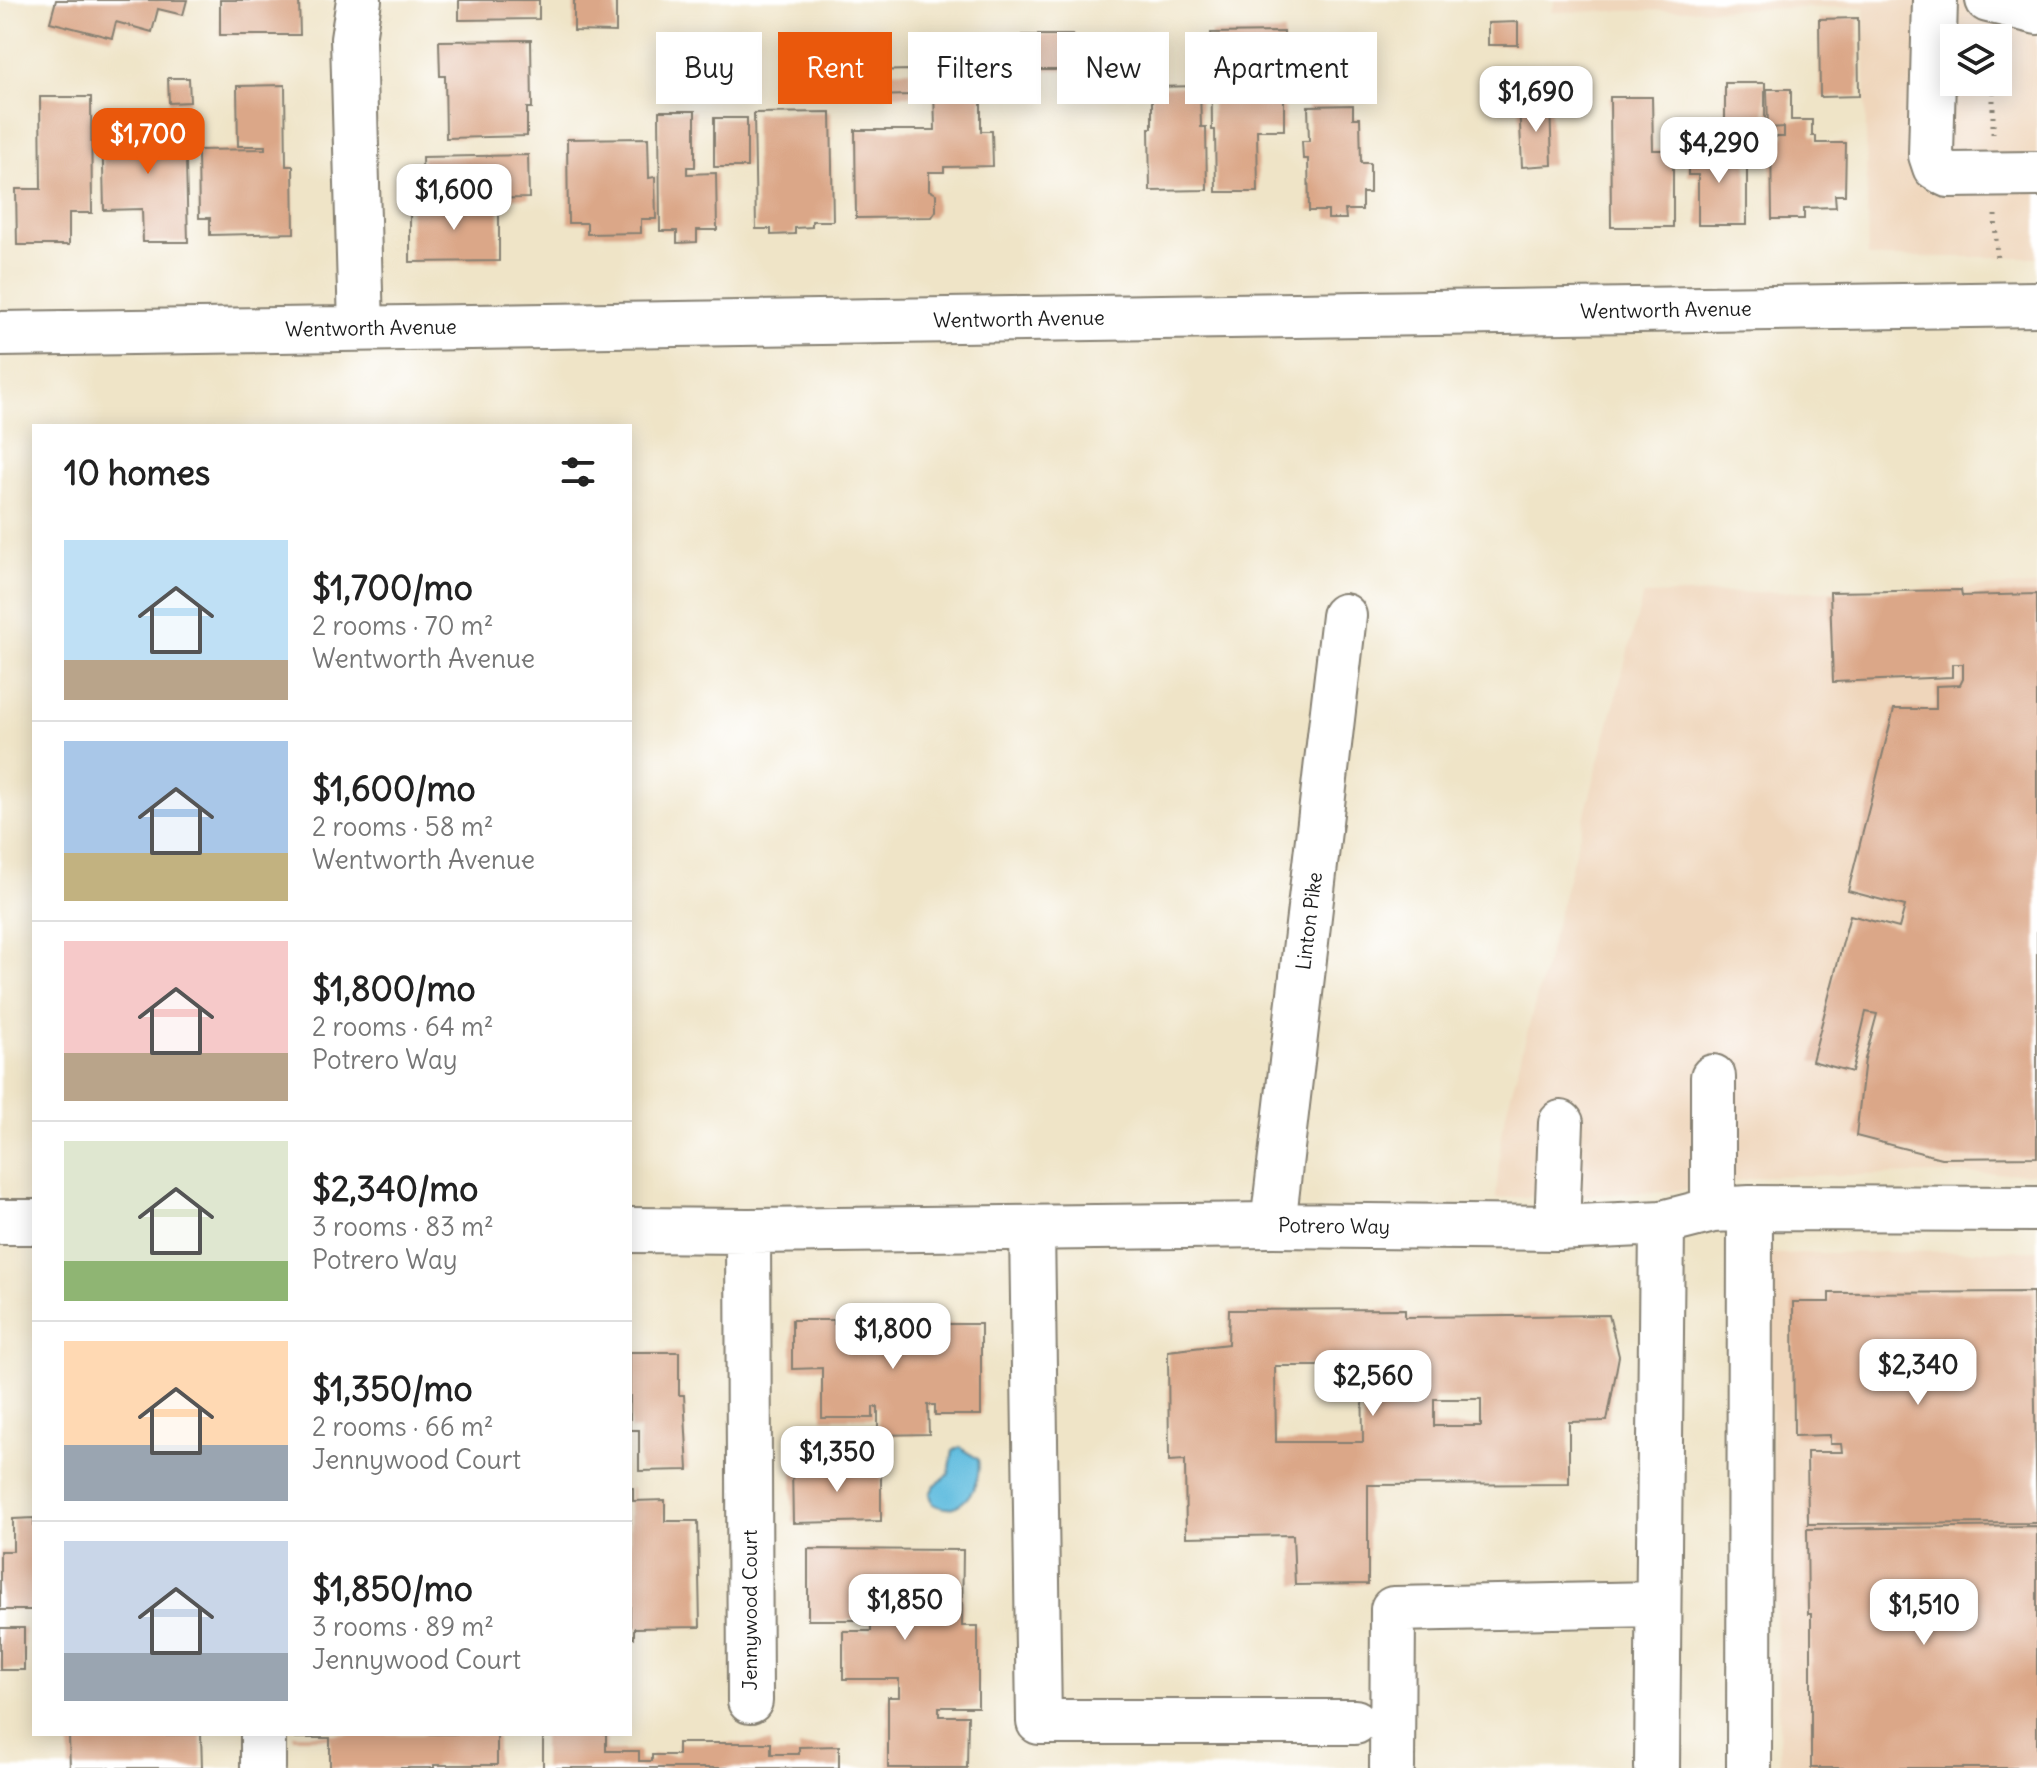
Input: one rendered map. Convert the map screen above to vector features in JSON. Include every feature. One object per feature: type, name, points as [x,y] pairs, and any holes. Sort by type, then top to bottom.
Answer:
[{"type":"street","points":[[359,0],[353,39],[361,328]]},
{"type":"street","points":[[1935,0],[1931,155],[1935,167],[1948,175],[2037,174]]},
{"type":"street","points":[[1988,0],[2037,12]]},
{"type":"street","name":"Wentworth Avenue","points":[[0,334],[2037,304]]},
{"type":"street","name":"Linton Pike","points":[[1273,1225],[1344,616]]},
{"type":"street","points":[[1713,1077],[1732,1209],[1749,1768]]},
{"type":"street","points":[[1557,1228],[1561,1123]]},
{"type":"street","name":"Potrero Way","points":[[632,1230],[1273,1225],[1557,1228],[1662,1223],[1732,1209],[2037,1209]]},
{"type":"street","points":[[0,1222],[32,1222]]},
{"type":"street","points":[[1657,1768],[1662,1223]]},
{"type":"street","points":[[1032,1228],[1039,1722],[1355,1722]]},
{"type":"street","name":"Jennywood Court","points":[[748,1231],[750,1701]]},
{"type":"street","points":[[1392,1768],[1393,1609],[1657,1604]]},
{"type":"street","points":[[263,1736],[263,1768]]},
{"type":"shaded area","points":[[1555,0],[2037,0],[2037,257],[1868,257],[1864,7],[1552,12]]},
{"type":"shaded area","points":[[2037,586],[2037,1173],[1767,1176],[1669,1192],[1496,1198],[1502,1128],[1643,595]]},
{"type":"shaded area","points":[[2037,1250],[2037,1768],[1780,1768],[1767,1254]]},
{"type":"water","points":[[960,1447],[978,1459],[977,1479],[968,1497],[961,1503],[943,1508],[933,1504],[930,1494],[934,1486],[949,1474],[953,1451]]},
{"type":"building","points":[[56,0],[187,0],[183,15],[158,9],[152,32],[116,22],[112,38],[50,22]]},
{"type":"building","points":[[220,0],[299,0],[300,35],[220,35]]},
{"type":"building","points":[[459,0],[539,0],[539,19],[459,20]]},
{"type":"building","points":[[574,0],[616,0],[616,32],[574,31]]},
{"type":"building","points":[[1858,18],[1859,96],[1820,97],[1819,19]]},
{"type":"building","points":[[1518,22],[1518,45],[1488,45],[1488,23]]},
{"type":"building","points":[[1041,35],[1057,35],[1057,70],[1041,70]]},
{"type":"building","points":[[531,40],[532,108],[527,108],[527,136],[446,138],[445,76],[440,76],[439,41]]},
{"type":"building","points":[[892,70],[908,70],[908,95],[892,95]]},
{"type":"building","points":[[168,78],[189,78],[190,102],[169,103]]},
{"type":"building","points":[[1725,83],[1765,83],[1765,126],[1725,126]]},
{"type":"building","points":[[285,85],[286,166],[293,166],[294,233],[210,235],[210,218],[199,218],[198,150],[265,149],[265,146],[238,146],[237,86]]},
{"type":"building","points":[[1185,86],[1185,104],[1200,104],[1201,127],[1206,127],[1207,190],[1150,191],[1149,128],[1152,128],[1152,104],[1169,104],[1169,87]]},
{"type":"building","points":[[1767,89],[1791,89],[1791,120],[1812,120],[1812,136],[1816,136],[1816,143],[1846,143],[1845,195],[1835,195],[1836,207],[1804,208],[1804,219],[1772,219],[1771,137],[1784,137],[1784,127],[1768,128]]},
{"type":"building","points":[[40,97],[91,97],[92,213],[69,213],[69,245],[17,245],[16,189],[41,189]]},
{"type":"building","points":[[1610,97],[1652,97],[1653,150],[1673,150],[1673,227],[1611,227]]},
{"type":"building","points":[[1519,103],[1550,103],[1552,165],[1522,167]]},
{"type":"building","points":[[934,104],[981,104],[981,131],[992,131],[993,166],[944,167],[944,172],[929,172],[929,190],[936,194],[936,211],[932,217],[856,218],[855,130],[935,130]]},
{"type":"building","points":[[1212,104],[1284,104],[1284,130],[1257,130],[1258,192],[1216,192],[1215,130],[1212,130]]},
{"type":"building","points":[[1353,105],[1353,118],[1360,118],[1361,163],[1370,163],[1370,193],[1362,193],[1362,210],[1345,210],[1346,219],[1328,219],[1328,211],[1309,211],[1308,159],[1303,159],[1302,141],[1309,141],[1308,106]]},
{"type":"building","points":[[659,111],[695,111],[695,167],[687,167],[687,174],[716,173],[717,230],[697,230],[697,242],[677,243],[677,231],[660,231]]},
{"type":"building","points":[[831,112],[833,221],[812,221],[812,227],[795,228],[795,234],[771,235],[771,229],[756,229],[754,113]]},
{"type":"building","points":[[714,118],[747,118],[747,167],[714,167]]},
{"type":"building","points":[[185,122],[188,242],[143,242],[142,209],[104,210],[102,124]]},
{"type":"building","points":[[648,138],[649,178],[655,177],[656,219],[641,219],[641,233],[587,234],[587,223],[568,223],[567,139]]},
{"type":"building","points":[[1688,144],[1723,144],[1723,157],[1747,156],[1747,225],[1698,225],[1698,175],[1688,175]]},
{"type":"building","points":[[528,155],[529,198],[423,200],[422,157]]},
{"type":"building","points":[[410,202],[489,202],[489,206],[499,206],[499,261],[410,262]]},
{"type":"building","points":[[1961,590],[1962,596],[2037,594],[2037,1157],[1941,1158],[1856,1136],[1865,1059],[1877,1014],[1866,1012],[1852,1072],[1812,1061],[1850,915],[1899,928],[1905,906],[1848,891],[1894,709],[1936,709],[1936,686],[1960,685],[1963,679],[1963,664],[1952,664],[1952,677],[1833,682],[1830,592]]},
{"type":"building","points":[[2033,1292],[2037,1523],[1808,1524],[1807,1452],[1842,1452],[1841,1444],[1830,1444],[1830,1435],[1794,1436],[1793,1302],[1829,1302],[1829,1293]]},
{"type":"building","points":[[1405,1309],[1405,1317],[1609,1315],[1619,1356],[1607,1421],[1569,1422],[1569,1484],[1368,1485],[1368,1584],[1295,1585],[1293,1535],[1186,1537],[1185,1460],[1169,1461],[1168,1351],[1228,1344],[1229,1310]],"holes":[[[1275,1366],[1362,1366],[1363,1442],[1276,1442]],[[1434,1399],[1481,1399],[1481,1426],[1434,1426]]]},
{"type":"building","points":[[792,1320],[834,1320],[834,1324],[981,1324],[981,1415],[935,1415],[935,1405],[928,1405],[929,1434],[878,1435],[878,1407],[873,1407],[873,1418],[822,1418],[822,1368],[792,1369]]},
{"type":"building","points":[[632,1352],[679,1352],[679,1395],[684,1395],[688,1470],[639,1471],[639,1430],[632,1430]]},
{"type":"building","points":[[881,1466],[881,1521],[793,1523],[792,1467]]},
{"type":"building","points":[[632,1488],[633,1501],[665,1500],[665,1521],[698,1521],[700,1627],[634,1628],[634,1638]]},
{"type":"building","points":[[32,1518],[32,1610],[0,1610],[0,1551],[13,1551],[13,1519]]},
{"type":"building","points":[[2037,1526],[2037,1768],[1811,1768],[1811,1614],[1808,1614],[1807,1529]]},
{"type":"building","points":[[808,1549],[963,1550],[962,1626],[978,1626],[978,1707],[939,1707],[939,1716],[968,1716],[967,1768],[888,1768],[888,1697],[899,1697],[899,1679],[843,1679],[843,1631],[871,1631],[871,1620],[808,1620]]},
{"type":"building","points":[[0,1628],[24,1628],[24,1670],[0,1670]]},
{"type":"building","points":[[69,1736],[201,1736],[202,1768],[70,1768]]},
{"type":"building","points":[[497,1736],[497,1765],[330,1768],[330,1738],[293,1738]]},
{"type":"building","points":[[543,1736],[606,1736],[606,1751],[639,1751],[639,1761],[652,1761],[652,1755],[678,1755],[678,1743],[771,1743],[771,1754],[799,1754],[799,1747],[839,1746],[839,1768],[543,1768]]}]
